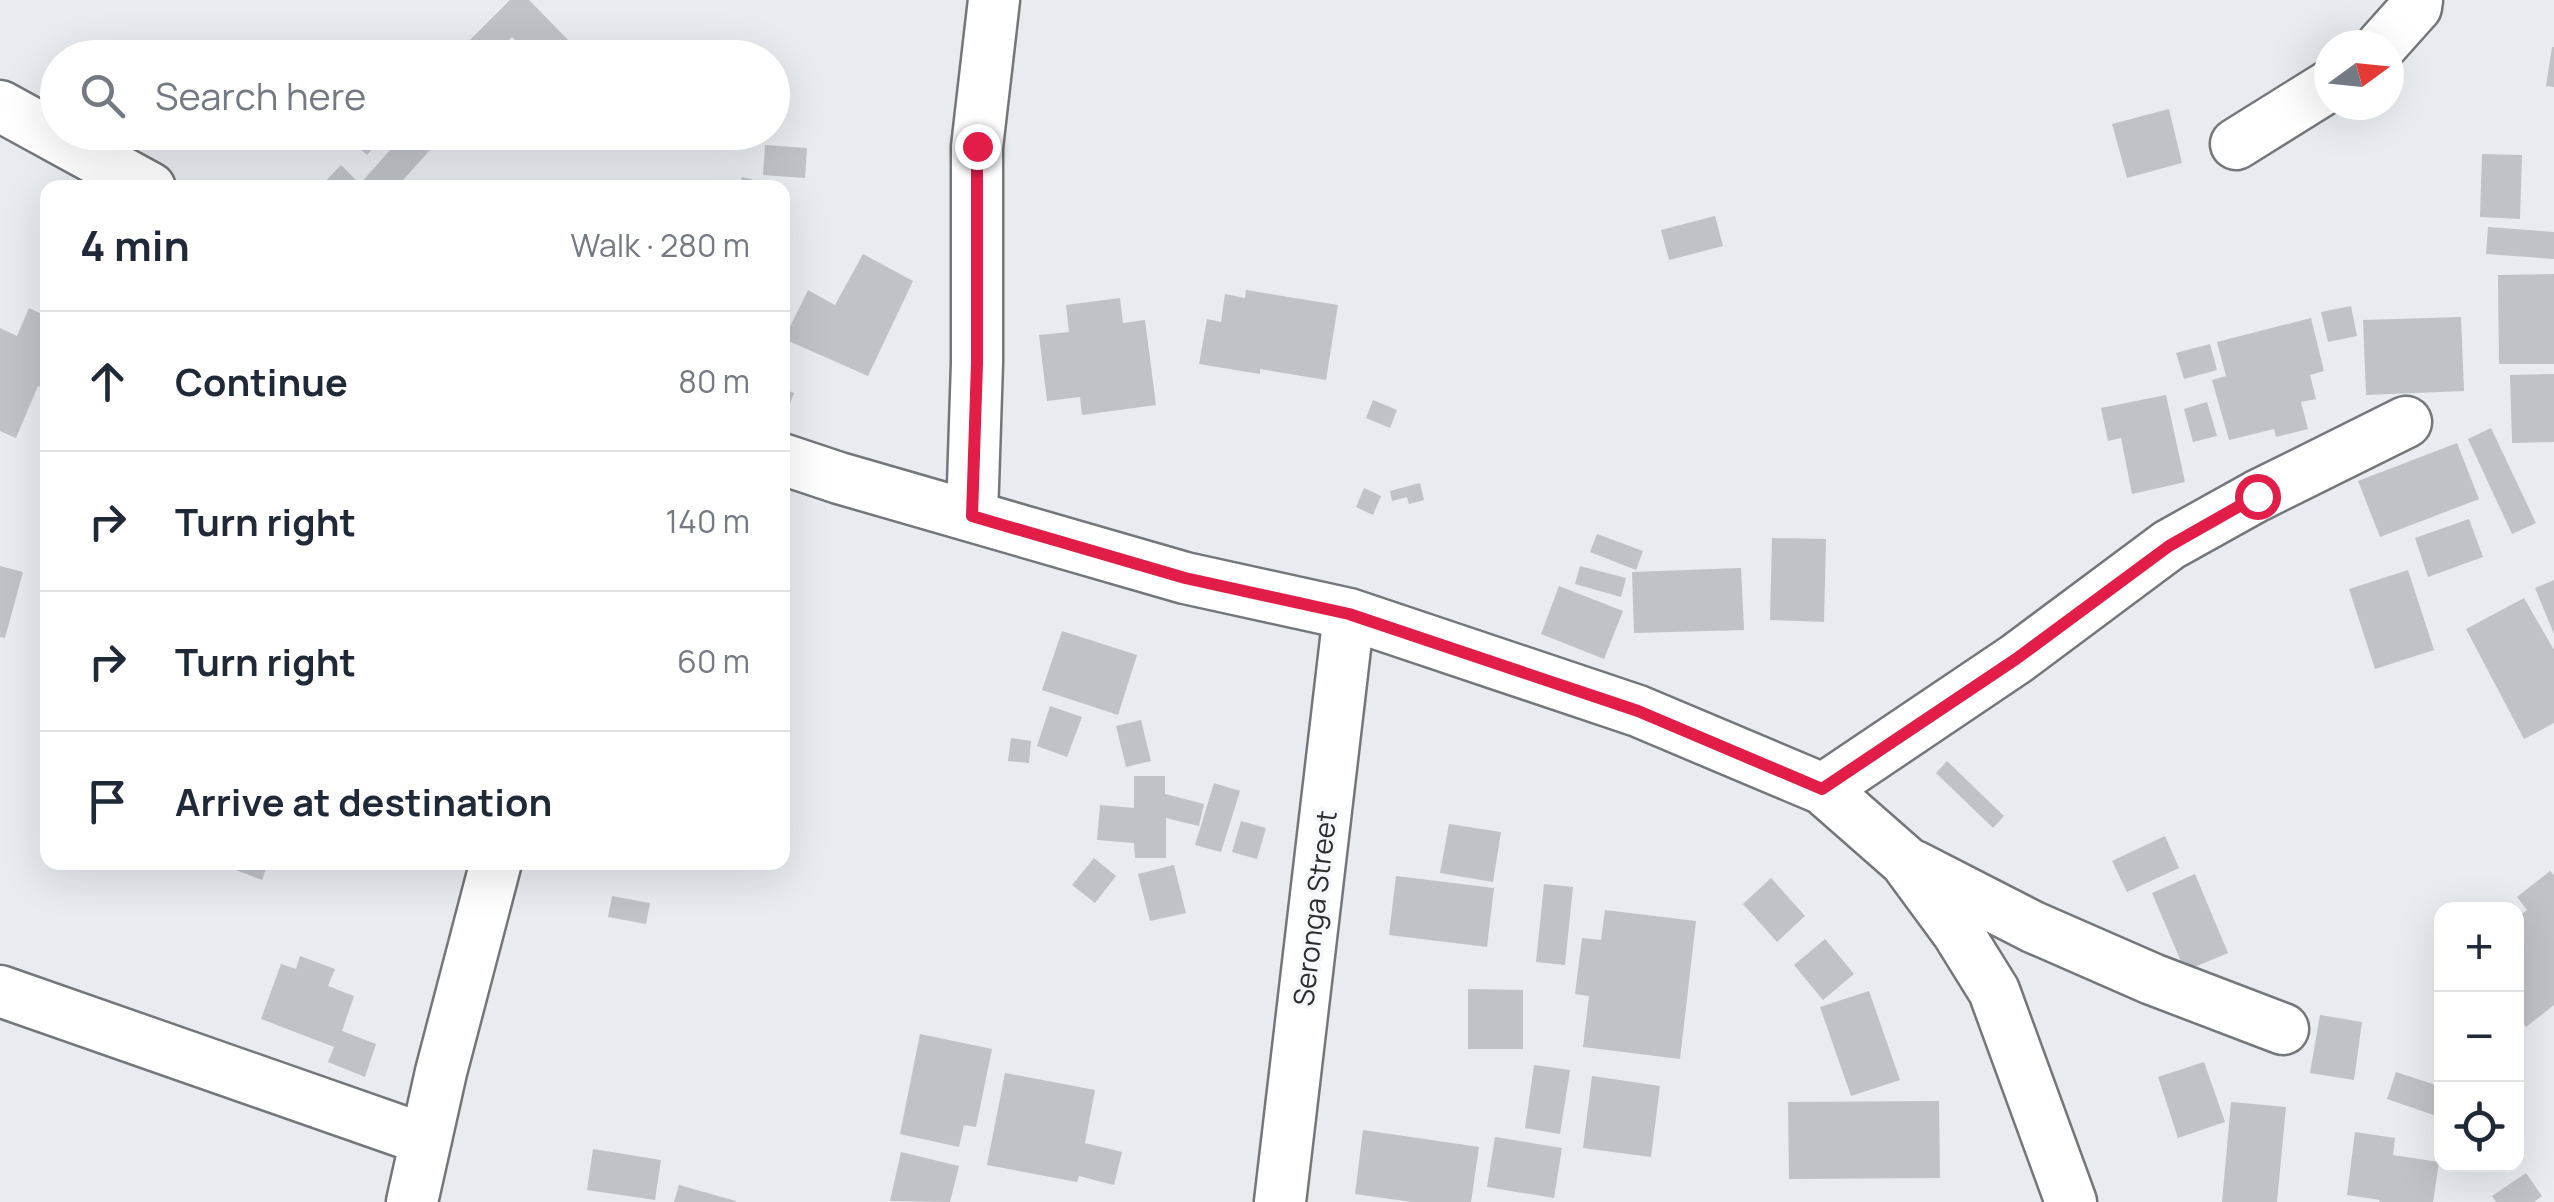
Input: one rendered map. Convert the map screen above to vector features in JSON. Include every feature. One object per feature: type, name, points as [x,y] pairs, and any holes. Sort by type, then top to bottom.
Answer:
[{"type":"street","points":[[972,516],[977,146],[994,0]]},
{"type":"street","points":[[2395,30],[2416,7],[2417,0]]},
{"type":"street","points":[[2236,144],[2314,95]]},
{"type":"street","points":[[0,106],[40,128]]},
{"type":"street","points":[[80,150],[135,180]]},
{"type":"street","points":[[1822,789],[2016,659],[2169,546],[2257,496],[2406,422]]},
{"type":"street","points":[[790,462],[1185,578],[1349,614],[1638,711],[1822,789],[1905,862],[1958,933],[1994,991],[2070,1202]]},
{"type":"street","name":"Seronga Street","points":[[1280,1202],[1349,614]]},
{"type":"street","points":[[1905,862],[2032,927],[2282,1029]]},
{"type":"street","points":[[412,1202],[494,870]]},
{"type":"street","points":[[0,991],[426,1140]]},
{"type":"building","points":[[510,0],[529,0],[568,40],[512,37],[470,40]]},
{"type":"building","points":[[2554,47],[2554,87],[2546,86]]},
{"type":"building","points":[[2169,109],[2182,163],[2127,178],[2112,124]]},
{"type":"building","points":[[807,148],[805,178],[763,175],[765,150]]},
{"type":"building","points":[[390,150],[430,150],[403,180],[364,180]]},
{"type":"building","points":[[2482,154],[2522,155],[2520,219],[2480,217]]},
{"type":"building","points":[[341,165],[356,180],[327,180]]},
{"type":"building","points":[[1715,216],[1723,246],[1669,260],[1661,230]]},
{"type":"building","points":[[2488,227],[2554,232],[2554,259],[2486,254]]},
{"type":"building","points":[[863,254],[913,281],[868,376],[790,342],[790,327],[808,290],[835,305]]},
{"type":"building","points":[[2554,274],[2554,364],[2499,364],[2498,275]]},
{"type":"building","points":[[1246,290],[1338,305],[1326,380],[1199,364],[1207,319],[1221,322],[1225,294],[1245,298]]},
{"type":"building","points":[[1120,298],[1123,323],[1145,320],[1156,405],[1082,415],[1080,397],[1047,401],[1039,335],[1069,332],[1066,305]]},
{"type":"building","points":[[2351,306],[2357,336],[2328,342],[2321,312]]},
{"type":"building","points":[[29,308],[40,313],[40,387],[16,438],[0,431],[0,328],[17,336]]},
{"type":"building","points":[[2461,317],[2464,391],[2366,395],[2363,320]]},
{"type":"building","points":[[2311,318],[2324,371],[2310,375],[2316,399],[2301,402],[2308,429],[2276,437],[2274,429],[2229,440],[2212,380],[2226,376],[2217,342]]},
{"type":"building","points":[[2210,344],[2217,370],[2184,379],[2176,353]]},
{"type":"building","points":[[2554,374],[2554,442],[2512,443],[2510,375]]},
{"type":"building","points":[[2166,395],[2185,482],[2132,494],[2121,438],[2108,441],[2101,408]]},
{"type":"building","points":[[1373,400],[1397,410],[1390,428],[1366,418]]},
{"type":"building","points":[[2207,402],[2217,436],[2193,442],[2184,409]]},
{"type":"building","points":[[2491,428],[2536,523],[2512,534],[2468,439]]},
{"type":"building","points":[[2457,443],[2479,499],[2380,537],[2358,481]]},
{"type":"building","points":[[1420,483],[1424,500],[1409,504],[1407,497],[1392,501],[1390,491]]},
{"type":"building","points":[[1364,488],[1381,496],[1373,515],[1356,507]]},
{"type":"building","points":[[2469,519],[2483,557],[2428,577],[2415,538]]},
{"type":"building","points":[[1597,534],[1643,551],[1636,570],[1590,552]]},
{"type":"building","points":[[1772,538],[1826,539],[1824,622],[1770,620]]},
{"type":"building","points":[[0,566],[23,572],[5,638],[0,637]]},
{"type":"building","points":[[1580,566],[1626,578],[1621,597],[1575,584]]},
{"type":"building","points":[[1741,568],[1744,630],[1634,633],[1632,572]]},
{"type":"building","points":[[2408,570],[2434,650],[2375,669],[2349,589]]},
{"type":"building","points":[[2554,580],[2554,634],[2535,588]]},
{"type":"building","points":[[1559,586],[1623,611],[1604,659],[1541,634]]},
{"type":"building","points":[[2524,598],[2554,650],[2554,723],[2524,739],[2466,629]]},
{"type":"building","points":[[1062,631],[1137,655],[1118,715],[1042,690]]},
{"type":"building","points":[[1050,706],[1082,717],[1067,757],[1037,746]]},
{"type":"building","points":[[1141,720],[1151,761],[1126,767],[1116,726]]},
{"type":"building","points":[[1011,738],[1031,741],[1029,763],[1008,761]]},
{"type":"building","points":[[1947,761],[2004,816],[1993,828],[1936,773]]},
{"type":"building","points":[[1134,776],[1165,776],[1165,794],[1204,804],[1199,826],[1166,818],[1166,858],[1135,858],[1134,843],[1097,840],[1100,805],[1134,808]]},
{"type":"building","points":[[1214,783],[1240,791],[1221,852],[1195,845]]},
{"type":"building","points":[[1241,821],[1266,828],[1257,859],[1232,852]]},
{"type":"building","points":[[1449,824],[1501,832],[1493,882],[1440,873]]},
{"type":"building","points":[[2165,836],[2179,868],[2127,892],[2112,861]]},
{"type":"building","points":[[1094,858],[1116,876],[1095,903],[1072,885]]},
{"type":"building","points":[[1174,865],[1186,913],[1150,921],[1138,874]]},
{"type":"building","points":[[236,870],[265,870],[262,880]]},
{"type":"building","points":[[2550,871],[2554,875],[2554,1005],[2526,1027],[2527,910],[2517,897]]},
{"type":"building","points":[[2195,874],[2228,953],[2185,971],[2152,893]]},
{"type":"building","points":[[1396,876],[1494,888],[1487,947],[1389,935]]},
{"type":"building","points":[[1771,878],[1805,916],[1777,942],[1743,904]]},
{"type":"building","points":[[1544,884],[1573,887],[1565,965],[1536,962]]},
{"type":"building","points":[[612,896],[650,903],[646,924],[608,917]]},
{"type":"building","points":[[1605,910],[1696,921],[1680,1059],[1583,1047],[1589,996],[1575,994],[1582,938],[1601,940]]},
{"type":"building","points":[[1825,939],[1854,974],[1823,1000],[1794,965]]},
{"type":"building","points":[[300,956],[335,969],[328,986],[354,996],[342,1031],[376,1044],[365,1077],[328,1062],[334,1047],[261,1019],[281,964],[296,969]]},
{"type":"building","points":[[1468,989],[1523,990],[1523,1049],[1468,1049]]},
{"type":"building","points":[[1869,991],[1900,1080],[1851,1096],[1820,1007]]},
{"type":"building","points":[[2320,1015],[2362,1022],[2354,1080],[2310,1073]]},
{"type":"building","points":[[920,1034],[992,1049],[976,1127],[964,1125],[959,1147],[900,1134]]},
{"type":"building","points":[[2204,1062],[2225,1122],[2178,1138],[2158,1077]]},
{"type":"building","points":[[1534,1065],[1570,1070],[1560,1134],[1525,1128]]},
{"type":"building","points":[[2396,1072],[2434,1084],[2434,1115],[2387,1099]]},
{"type":"building","points":[[1005,1073],[1095,1090],[1085,1143],[1122,1152],[1114,1185],[1079,1176],[1077,1182],[987,1165]]},
{"type":"building","points":[[1592,1076],[1660,1086],[1651,1157],[1583,1148]]},
{"type":"building","points":[[1939,1101],[1940,1178],[1789,1179],[1788,1102]]},
{"type":"building","points":[[2231,1102],[2286,1107],[2277,1202],[2222,1202]]},
{"type":"building","points":[[1363,1130],[1479,1147],[1471,1202],[1412,1202],[1355,1194]]},
{"type":"building","points":[[2355,1132],[2395,1138],[2393,1155],[2434,1161],[2434,1172],[2438,1172],[2433,1202],[2379,1202],[2347,1195]]},
{"type":"building","points":[[1495,1137],[1562,1148],[1554,1198],[1487,1187]]},
{"type":"building","points":[[593,1149],[661,1160],[655,1200],[587,1190]]},
{"type":"building","points":[[901,1152],[959,1166],[950,1202],[890,1201]]},
{"type":"building","points":[[2526,1173],[2542,1196],[2534,1202],[2496,1202],[2492,1196]]},
{"type":"building","points":[[679,1185],[736,1201],[736,1202],[674,1202]]},
{"type":"route","points":[[977,146],[972,516],[1185,578],[1349,614],[1638,711],[1822,789],[2016,659],[2169,546],[2257,496]]}]
